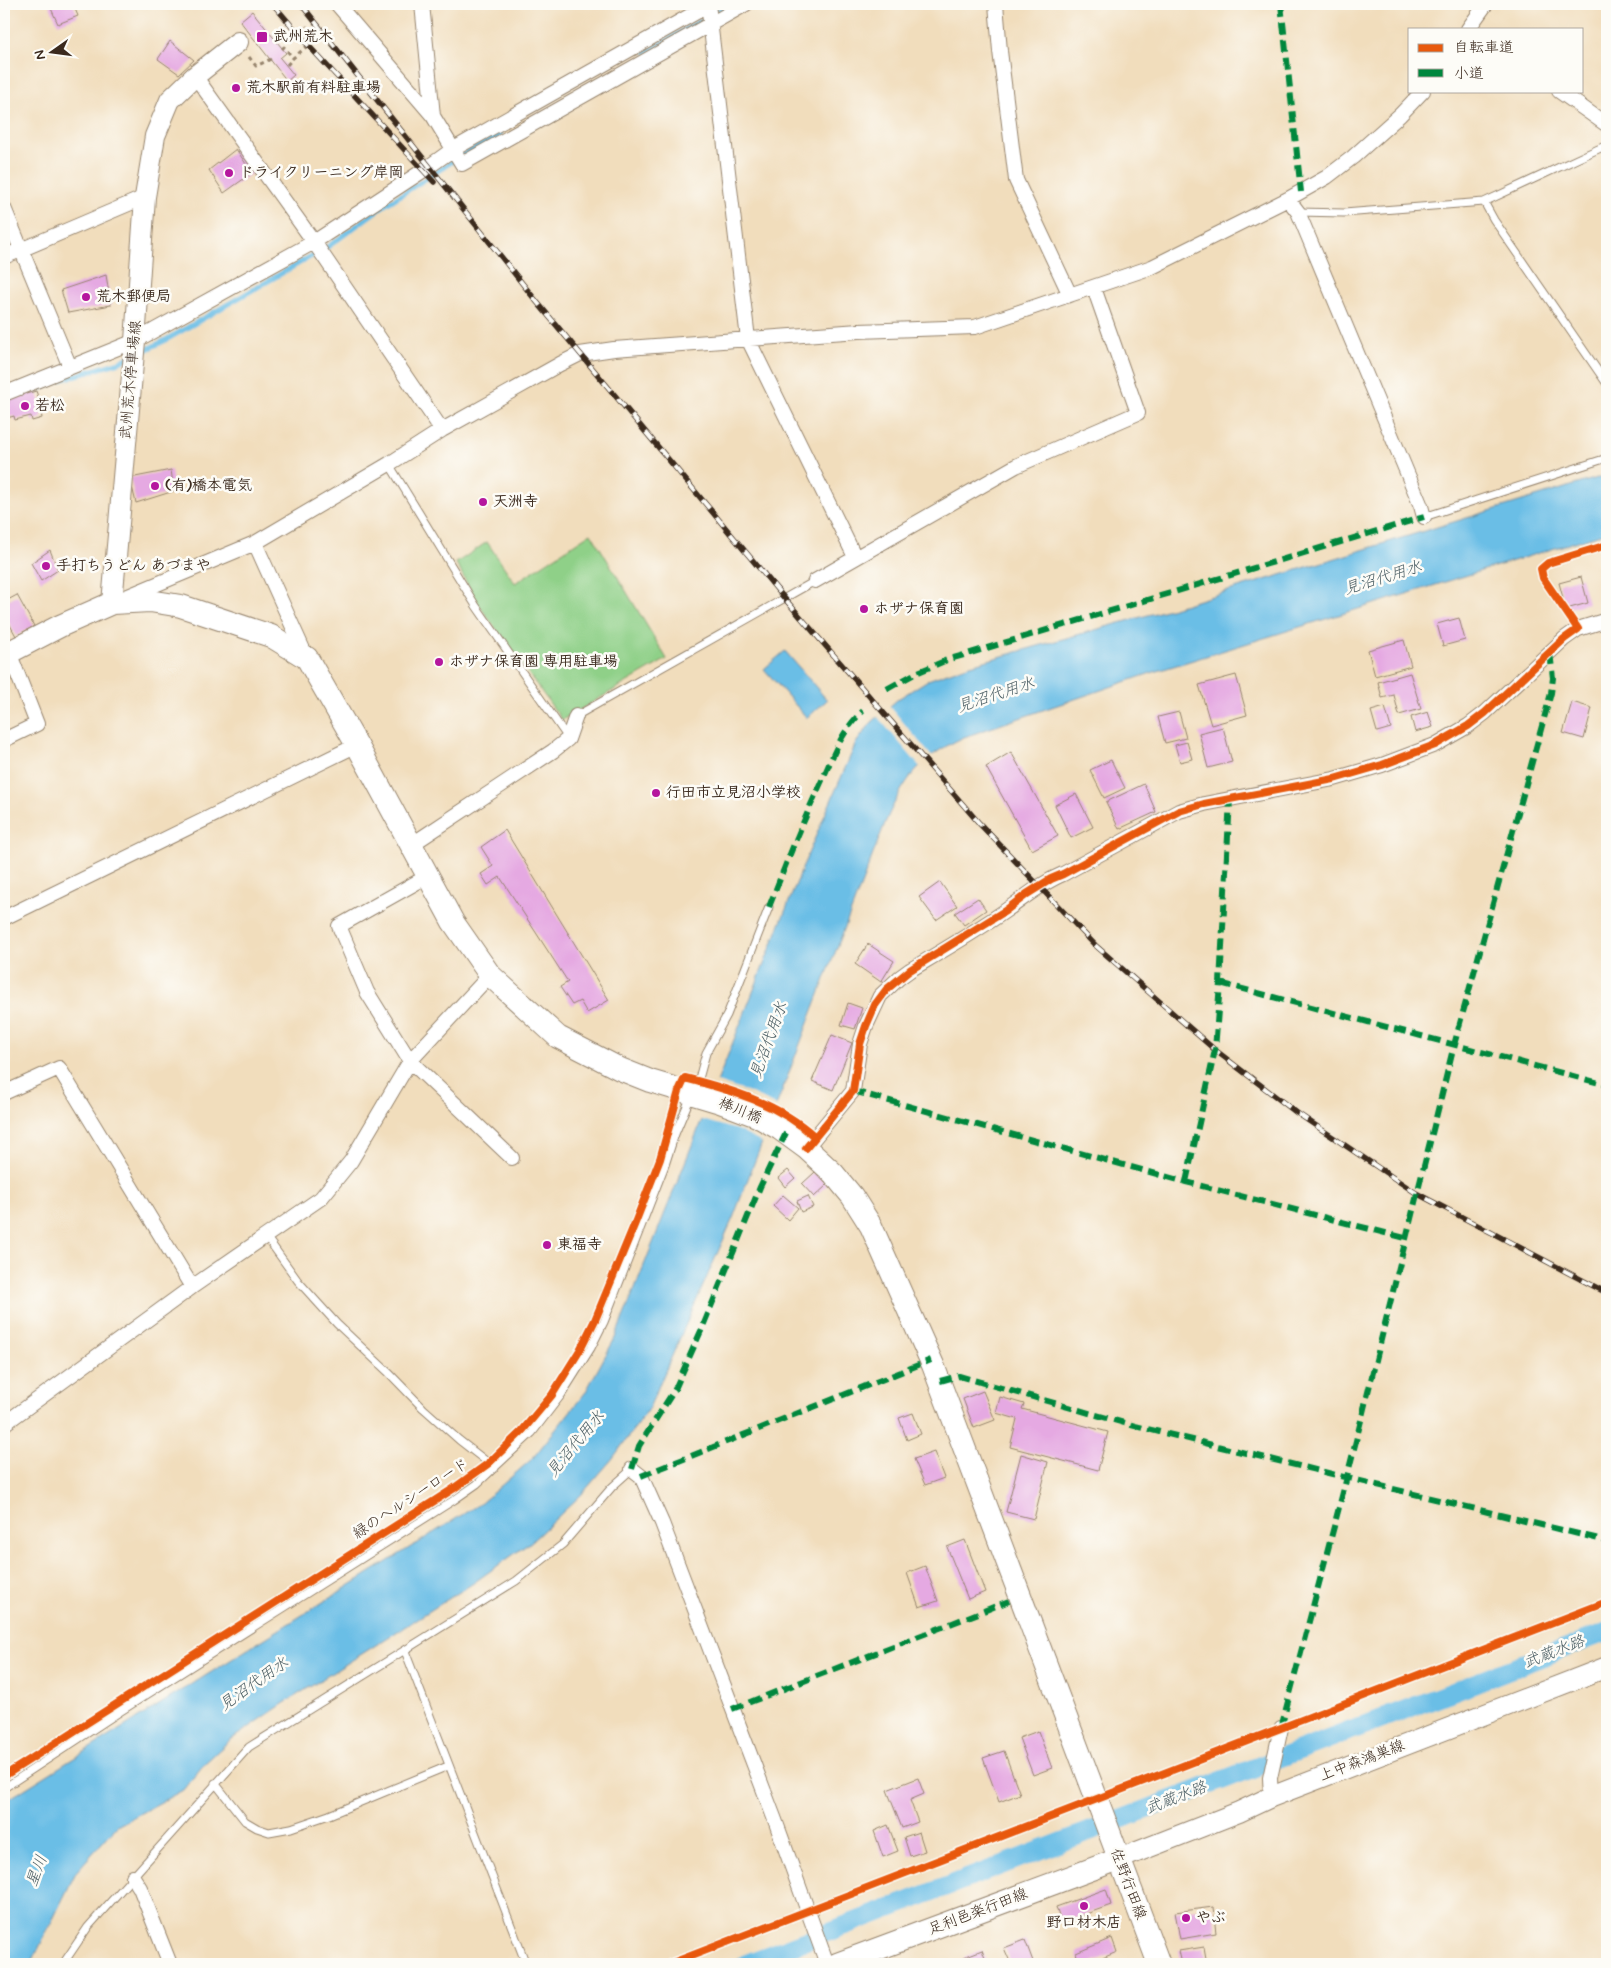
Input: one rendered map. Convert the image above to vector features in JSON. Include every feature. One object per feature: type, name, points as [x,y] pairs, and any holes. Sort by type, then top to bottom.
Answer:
[{"type":"main road","name":"武州荒木停車場線","points":[[112,603],[135,341],[145,197],[155,136],[170,100],[195,76],[238,42]]},
{"type":"main road","points":[[6,653],[112,603],[150,601],[181,606],[271,636],[307,658]]},
{"type":"main road","name":"棒川橋","points":[[307,658],[358,745],[453,922],[490,975],[558,1037],[620,1069],[650,1081],[736,1107],[780,1129],[806,1148]]},
{"type":"main road","name":"佐野行田線","points":[[806,1148],[833,1173],[852,1196],[882,1248],[936,1373],[1159,1964]]},
{"type":"main road","name":"上中森鴻巣線","points":[[1119,1859],[1239,1812],[1270,1789],[1607,1667]]},
{"type":"main road","name":"足利邑楽行田線","points":[[829,1961],[1119,1859]]},
{"type":"street","points":[[337,4],[433,116],[462,164],[746,4]]},
{"type":"street","points":[[422,4],[433,116]]},
{"type":"street","points":[[996,4],[1016,180],[1070,295]]},
{"type":"street","points":[[1469,28],[1486,4]]},
{"type":"street","points":[[4,394],[135,341],[314,242],[452,150],[708,5],[748,340],[855,557]]},
{"type":"street","points":[[195,76],[314,242],[442,430]]},
{"type":"street","points":[[112,603],[255,543],[389,464],[442,430],[580,354],[614,349],[859,331],[975,327],[1152,267],[1288,199],[1327,177],[1395,121],[1422,92]]},
{"type":"street","points":[[1559,92],[1607,125]]},
{"type":"street","points":[[4,257],[145,197]]},
{"type":"street","points":[[1288,199],[1298,212],[1424,516]]},
{"type":"street","points":[[4,208],[70,367]]},
{"type":"street","points":[[815,581],[1016,466],[1138,413],[1094,288]]},
{"type":"street","points":[[255,543],[307,658]]},
{"type":"street","points":[[806,1148],[853,1091],[860,1044],[880,996],[898,978],[910,970],[1005,911],[1051,879],[1179,811],[1209,802],[1334,779],[1382,765],[1452,736],[1468,726],[1501,699],[1564,639],[1578,629],[1607,620]]},
{"type":"street","points":[[4,740],[37,724],[6,653]]},
{"type":"street","points":[[411,845],[568,739],[576,716]]},
{"type":"street","points":[[4,918],[358,745]]},
{"type":"street","points":[[428,876],[339,926],[366,992],[410,1061],[512,1158]]},
{"type":"street","points":[[4,1424],[192,1287],[321,1198],[351,1161],[410,1061],[490,975]]},
{"type":"street","points":[[4,1093],[59,1068],[192,1287]]},
{"type":"street","points":[[632,1469],[641,1476],[662,1523],[775,1820],[808,1914],[829,1961]]},
{"type":"street","points":[[1270,1789],[1280,1731]]},
{"type":"street","points":[[133,1877],[140,1888],[170,1964]]},
{"type":"lane","points":[[1298,212],[1344,213],[1484,202],[1607,145]]},
{"type":"lane","points":[[1484,202],[1494,220],[1607,384]]},
{"type":"lane","points":[[1424,516],[1607,458]]},
{"type":"lane","points":[[389,464],[476,606],[568,739]]},
{"type":"lane","points":[[576,716],[815,581]]},
{"type":"lane","points":[[4,1788],[121,1710],[454,1500],[495,1468],[542,1420],[562,1394],[591,1348],[604,1322],[695,1095],[706,1053],[727,1016],[769,907]]},
{"type":"lane","points":[[265,1235],[298,1282],[336,1324],[389,1373],[422,1408],[495,1468]]},
{"type":"lane","points":[[63,1964],[88,1927],[249,1747],[516,1581],[563,1544],[612,1488],[632,1469]]},
{"type":"lane","points":[[670,1964],[808,1914],[1607,1602]]},
{"type":"lane","points":[[405,1651],[526,1964]]},
{"type":"lane","points":[[215,1783],[245,1821],[257,1828],[270,1832],[291,1828],[329,1815],[448,1766]]},
{"type":"path","points":[[287,65],[317,38],[306,26]]},
{"type":"path","points":[[238,42],[256,66],[271,59]]},
{"type":"path","points":[[282,49],[284,47],[293,58]]},
{"type":"green space","points":[[591,533],[667,659],[562,720],[478,604],[456,563],[487,542],[515,583]]},
{"type":"water","points":[[1607,475],[1607,532],[1151,673],[964,737],[935,753],[924,762],[915,771],[899,794],[885,823],[733,1218],[649,1408],[613,1458],[581,1495],[531,1542],[472,1584],[283,1704],[229,1741],[205,1763],[183,1790],[117,1826],[76,1872],[31,1964],[4,1964],[4,1802],[481,1503],[532,1459],[585,1393],[615,1338],[808,854],[856,743],[871,723],[898,699],[928,680],[967,666],[1173,608]]},
{"type":"water","points":[[785,651],[827,700],[807,718],[764,669]]},
{"type":"pier","points":[[888,704],[933,758],[921,768],[876,715]]},
{"type":"pier","points":[[714,1081],[754,1094],[778,1107],[764,1144],[737,1130],[699,1119]]},
{"type":"building","points":[[49,4],[73,4],[78,16],[58,24]]},
{"type":"building","points":[[252,11],[286,53],[280,58],[294,75],[287,81],[240,21]]},
{"type":"building","points":[[170,41],[194,60],[179,74],[158,59]]},
{"type":"building","points":[[236,149],[252,173],[224,193],[209,170]]},
{"type":"building","points":[[106,275],[111,305],[68,313],[61,290]]},
{"type":"building","points":[[25,391],[26,394],[36,391],[44,413],[41,413],[42,418],[32,421],[31,416],[15,420],[14,416],[7,418],[4,405],[9,403],[8,399]]},
{"type":"building","points":[[171,470],[174,491],[136,503],[130,478]]},
{"type":"building","points":[[50,550],[58,570],[41,581],[31,563]]},
{"type":"building","points":[[1581,577],[1588,603],[1566,609],[1559,583]]},
{"type":"building","points":[[17,595],[34,626],[16,636],[4,614],[4,602]]},
{"type":"building","points":[[1459,618],[1465,640],[1443,646],[1437,624]]},
{"type":"building","points":[[1404,640],[1411,666],[1375,676],[1368,650]]},
{"type":"building","points":[[1410,673],[1421,709],[1399,715],[1394,695],[1382,698],[1378,682]]},
{"type":"building","points":[[1236,675],[1247,715],[1211,725],[1199,685]]},
{"type":"building","points":[[1572,702],[1592,708],[1584,739],[1563,733]]},
{"type":"building","points":[[1385,707],[1391,728],[1377,732],[1371,711]]},
{"type":"building","points":[[1179,712],[1186,738],[1165,743],[1158,717]]},
{"type":"building","points":[[1428,712],[1433,727],[1415,732],[1411,717]]},
{"type":"building","points":[[1223,727],[1232,762],[1208,768],[1199,733]]},
{"type":"building","points":[[1187,742],[1192,759],[1180,762],[1175,745]]},
{"type":"building","points":[[1011,752],[1058,836],[1032,850],[986,767]]},
{"type":"building","points":[[1111,760],[1125,788],[1104,798],[1090,770]]},
{"type":"building","points":[[1144,784],[1156,812],[1119,829],[1106,802]]},
{"type":"building","points":[[1076,794],[1093,827],[1071,838],[1055,805]]},
{"type":"building","points":[[505,830],[609,1000],[587,1013],[580,1001],[572,1005],[560,987],[568,982],[500,877],[488,885],[481,874],[493,866],[481,847]]},
{"type":"building","points":[[940,882],[957,906],[936,920],[919,897]]},
{"type":"building","points":[[978,898],[986,910],[964,925],[955,913]]},
{"type":"building","points":[[868,944],[894,961],[881,982],[855,964]]},
{"type":"building","points":[[848,1003],[862,1008],[855,1029],[841,1025]]},
{"type":"building","points":[[832,1035],[852,1043],[833,1090],[812,1081]]},
{"type":"building","points":[[788,1170],[795,1178],[785,1187],[778,1178]]},
{"type":"building","points":[[815,1172],[827,1185],[814,1197],[802,1184]]},
{"type":"building","points":[[783,1195],[798,1208],[788,1220],[773,1206]]},
{"type":"building","points":[[808,1196],[813,1207],[801,1212],[797,1201]]},
{"type":"building","points":[[983,1391],[995,1420],[974,1428],[963,1399]]},
{"type":"building","points":[[1000,1397],[1024,1404],[1022,1409],[1108,1432],[1098,1470],[1010,1447],[1017,1419],[996,1413]]},
{"type":"building","points":[[913,1413],[921,1434],[907,1440],[899,1418]]},
{"type":"building","points":[[934,1452],[944,1478],[925,1485],[914,1459]]},
{"type":"building","points":[[1021,1454],[1048,1462],[1034,1519],[1006,1512]]},
{"type":"building","points":[[965,1540],[985,1592],[968,1599],[947,1547]]},
{"type":"building","points":[[925,1566],[938,1601],[919,1607],[907,1573]]},
{"type":"building","points":[[1038,1731],[1052,1768],[1033,1775],[1019,1738]]},
{"type":"building","points":[[1004,1751],[1020,1794],[999,1802],[983,1758]]},
{"type":"building","points":[[918,1778],[924,1794],[910,1800],[918,1822],[902,1828],[887,1790]]},
{"type":"building","points":[[888,1825],[898,1851],[883,1857],[874,1831]]},
{"type":"building","points":[[919,1832],[925,1851],[910,1856],[904,1837]]},
{"type":"building","name":"野口材木店","points":[[1106,1889],[1111,1905],[1061,1923],[1056,1907]]},
{"type":"building","points":[[1213,1907],[1216,1933],[1180,1939],[1175,1912]]},
{"type":"building","name":"野口材木店","points":[[1112,1938],[1117,1952],[1088,1964],[1080,1964],[1076,1953]]},
{"type":"building","points":[[1025,1940],[1034,1964],[1011,1964],[1004,1948]]},
{"type":"building","points":[[1204,1947],[1207,1964],[1182,1964],[1179,1951]]},
{"type":"building","points":[[982,1950],[987,1964],[967,1964],[964,1957]]},
{"type":"waterway","points":[[646,52],[730,4]]},
{"type":"waterway","points":[[139,353],[164,341],[329,246],[382,207],[464,154],[500,135]]},
{"type":"waterway","points":[[25,395],[60,380],[120,362],[129,357]]},
{"type":"waterway","points":[[4,405],[15,400]]},
{"type":"waterway","name":"武蔵水路","points":[[745,1964],[1607,1632]]},
{"type":"railway","points":[[273,4],[308,45],[434,182]]},
{"type":"railway","points":[[301,4],[537,302],[785,599],[979,823],[1095,945],[1215,1050],[1297,1113],[1416,1193],[1607,1293]]},
{"type":"marked path","points":[[1281,4],[1301,192]]},
{"type":"marked path","points":[[887,689],[916,673],[947,660],[1424,517]]},
{"type":"marked path","points":[[1281,1728],[1347,1477],[1454,1045],[1551,693],[1553,678],[1550,652]]},
{"type":"marked path","points":[[769,907],[835,750],[850,726],[863,711]]},
{"type":"marked path","points":[[1186,1182],[1215,1050],[1230,799]]},
{"type":"marked path","points":[[1220,983],[1607,1085]]},
{"type":"marked path","points":[[853,1091],[1186,1182],[1405,1238]]},
{"type":"marked path","points":[[632,1469],[639,1446],[675,1389],[760,1187],[786,1133]]},
{"type":"marked path","points":[[641,1476],[931,1360]]},
{"type":"marked path","points":[[940,1381],[959,1376],[1135,1426],[1607,1541]]},
{"type":"marked path","points":[[732,1709],[1009,1601]]},
{"type":"cycle path","points":[[806,1148],[853,1091],[860,1044],[875,1005],[887,989],[910,970],[1005,911],[1051,879],[1179,811],[1204,804],[1334,779],[1382,765],[1435,745],[1468,726],[1485,713],[1564,639],[1578,629],[1543,578],[1541,569],[1548,563],[1607,545]]},
{"type":"cycle path","name":"緑のヘルシーロード","points":[[4,1776],[453,1489],[489,1463],[522,1431],[552,1395],[580,1350],[595,1320],[660,1159],[679,1091],[685,1078],[737,1093],[770,1107],[801,1125],[815,1137]]},
{"type":"cycle path","points":[[670,1964],[1607,1602]]},
{"type":"place","name":"武州荒木","points":[[262,37]]},
{"type":"place","name":"荒木駅前有料駐車場","points":[[236,88]]},
{"type":"place","name":"ドライクリーニング岸岡","points":[[229,173]]},
{"type":"place","name":"荒木郵便局","points":[[86,297]]},
{"type":"place","name":"若松","points":[[25,406]]},
{"type":"place","name":"(有)橋本電気","points":[[155,486]]},
{"type":"place","name":"天洲寺","points":[[483,502]]},
{"type":"place","name":"手打ちうどん あづまや","points":[[46,566]]},
{"type":"place","name":"ホザナ保育園","points":[[864,609]]},
{"type":"place","name":"ホザナ保育園 専用駐車場","points":[[439,662]]},
{"type":"place","name":"行田市立見沼小学校","points":[[656,793]]},
{"type":"place","name":"東福寺","points":[[547,1245]]},
{"type":"place","name":"野口材木店","points":[[1084,1906]]},
{"type":"place","name":"やぶ","points":[[1186,1918]]},
{"type":"water label","name":"見沼代用水","points":[[1383,578]]},
{"type":"water label","name":"見沼代用水","points":[[996,695]]},
{"type":"water label","name":"見沼代用水","points":[[769,1040]]},
{"type":"water label","name":"見沼代用水","points":[[576,1444]]},
{"type":"water label","name":"見沼代用水","points":[[254,1684]]},
{"type":"water label","name":"星川","points":[[37,1871]]}]
